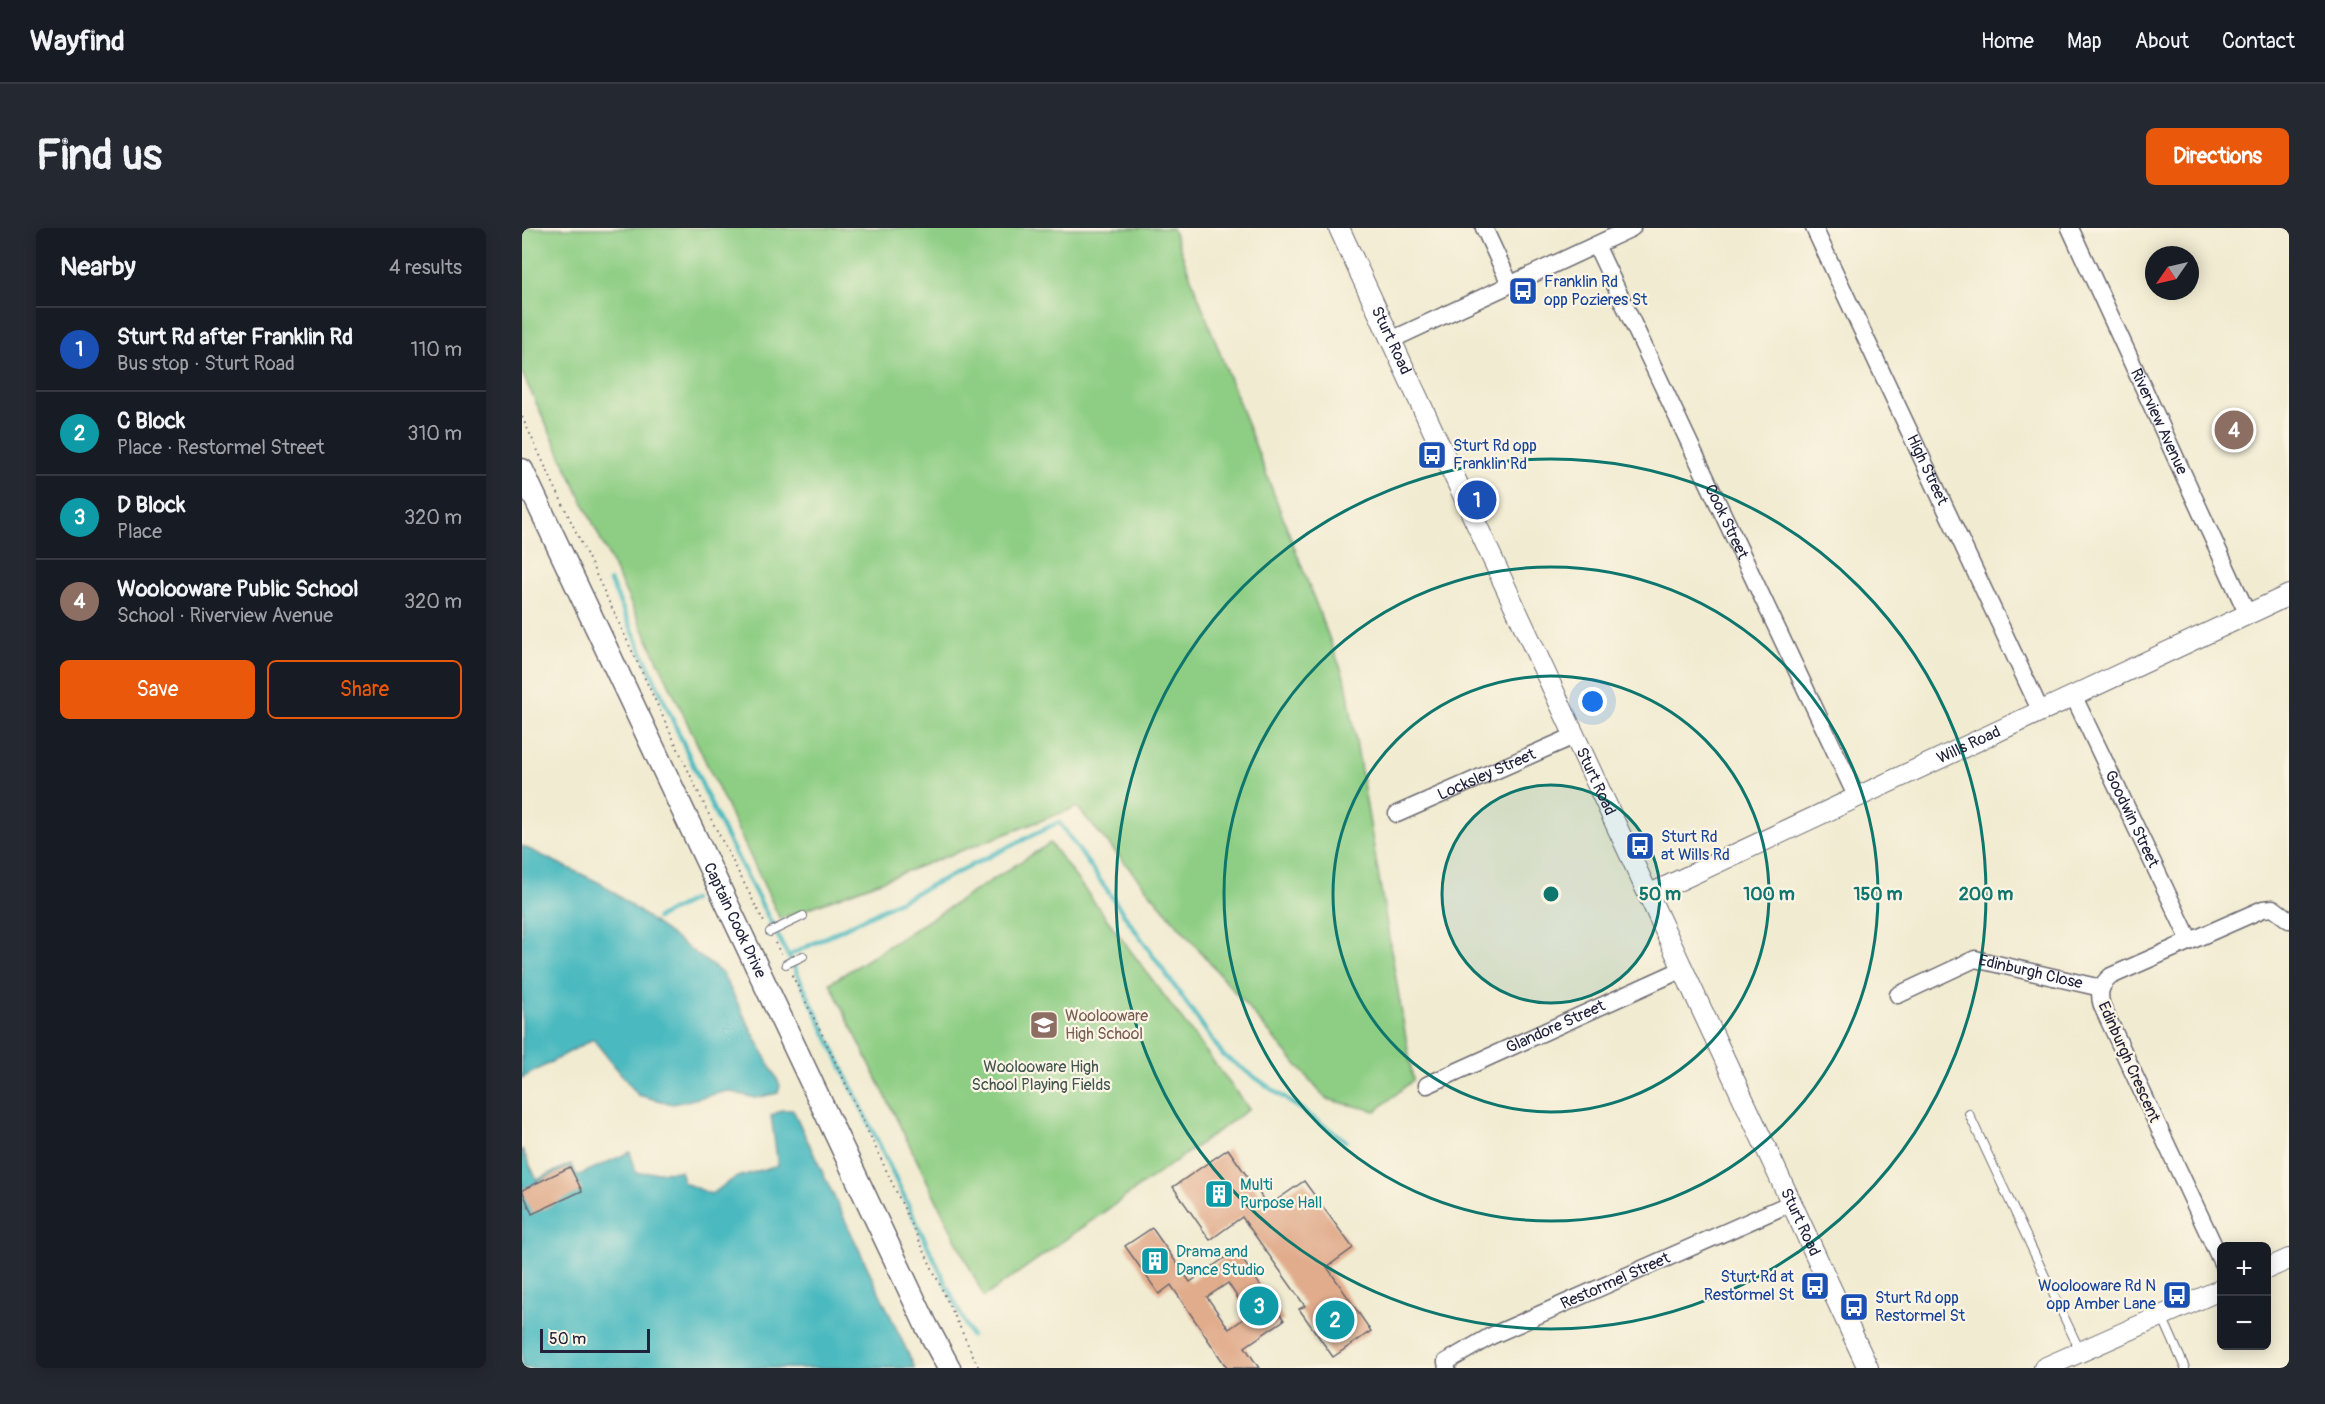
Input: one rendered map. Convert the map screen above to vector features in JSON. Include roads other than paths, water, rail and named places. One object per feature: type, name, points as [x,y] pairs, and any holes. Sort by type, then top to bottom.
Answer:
[{"type":"main road","name":"Captain Cook Drive","points":[[522,470],[926,1325],[949,1368]]},
{"type":"main road","name":"Captain Cook Drive","points":[[522,502],[932,1368]]},
{"type":"street","name":"Sturt Road","points":[[1339,228],[1868,1368]]},
{"type":"street","points":[[1484,228],[1510,284]]},
{"type":"street","points":[[1391,340],[1632,228]]},
{"type":"street","name":"High Street","points":[[1814,228],[2041,712]]},
{"type":"street","name":"Riverview Avenue","points":[[2070,228],[2248,615]]},
{"type":"street","name":"Cook Street","points":[[1596,245],[1857,798]]},
{"type":"street","name":"Wills Road","points":[[1648,895],[2289,595]]},
{"type":"street","name":"Goodwin Street","points":[[2074,697],[2190,941]]},
{"type":"street","name":"Locksley Street","points":[[1397,814],[1574,736]]},
{"type":"street","name":"Edinburgh Crescent","points":[[2217,1252],[2099,997],[2101,988],[2111,976],[2263,909],[2273,908],[2289,920]]},
{"type":"street","name":"Edinburgh Close","points":[[1898,995],[1975,959],[2101,988]]},
{"type":"street","name":"Glandore Street","points":[[1427,1084],[1683,969]]},
{"type":"street","name":"Restormel Street","points":[[1447,1365],[1491,1336],[1791,1203]]},
{"type":"street","points":[[2271,1267],[2289,1259]]},
{"type":"street","points":[[2043,1368],[2217,1291]]},
{"type":"lane","points":[[770,932],[803,916]]},
{"type":"lane","points":[[1969,1114],[2080,1352]]},
{"type":"lane","points":[[2161,1315],[2185,1368]]},
{"type":"water","points":[[522,846],[602,884],[722,973],[780,1085],[778,1093],[755,1098],[728,1091],[673,1104],[638,1095],[593,1039],[522,1078]]},
{"type":"water","points":[[782,1110],[793,1110],[915,1368],[522,1368],[522,1149],[537,1180],[571,1164],[577,1176],[630,1152],[636,1173],[680,1171],[684,1183],[711,1194],[735,1178],[778,1165],[771,1116]]},
{"type":"waterway","points":[[610,581],[718,820],[795,969],[971,1336]]},
{"type":"waterway","points":[[788,956],[1059,822],[1223,1055],[1346,1141]]},
{"type":"waterway","points":[[657,918],[693,900]]},
{"type":"place","name":"Franklin Rd opp Pozieres St","points":[[1523,291]]},
{"type":"place","name":"Woolooware Public School","points":[[2234,430]]},
{"type":"place","name":"Sturt Rd opp Franklin Rd","points":[[1432,455]]},
{"type":"place","name":"Sturt Rd after Franklin Rd","points":[[1477,500]]},
{"type":"place","name":"Sturt Rd at Wills Rd","points":[[1640,846]]},
{"type":"place","name":"Woolooware High School","points":[[1044,1025]]},
{"type":"place","name":"Multi Purpose Hall","points":[[1219,1194]]},
{"type":"place","name":"Drama and Dance Studio","points":[[1155,1261]]},
{"type":"place","name":"Sturt Rd at Restormel St","points":[[1815,1286]]},
{"type":"place","name":"Woolooware Rd N opp Amber Lane","points":[[2177,1295]]},
{"type":"place","name":"D Block","points":[[1259,1306]]},
{"type":"place","name":"Sturt Rd opp Restormel St","points":[[1854,1307]]},
{"type":"place","name":"C Block","points":[[1335,1320]]},
{"type":"park label","name":"Woolooware High School Playing Fields","points":[[1041,1076]]}]
